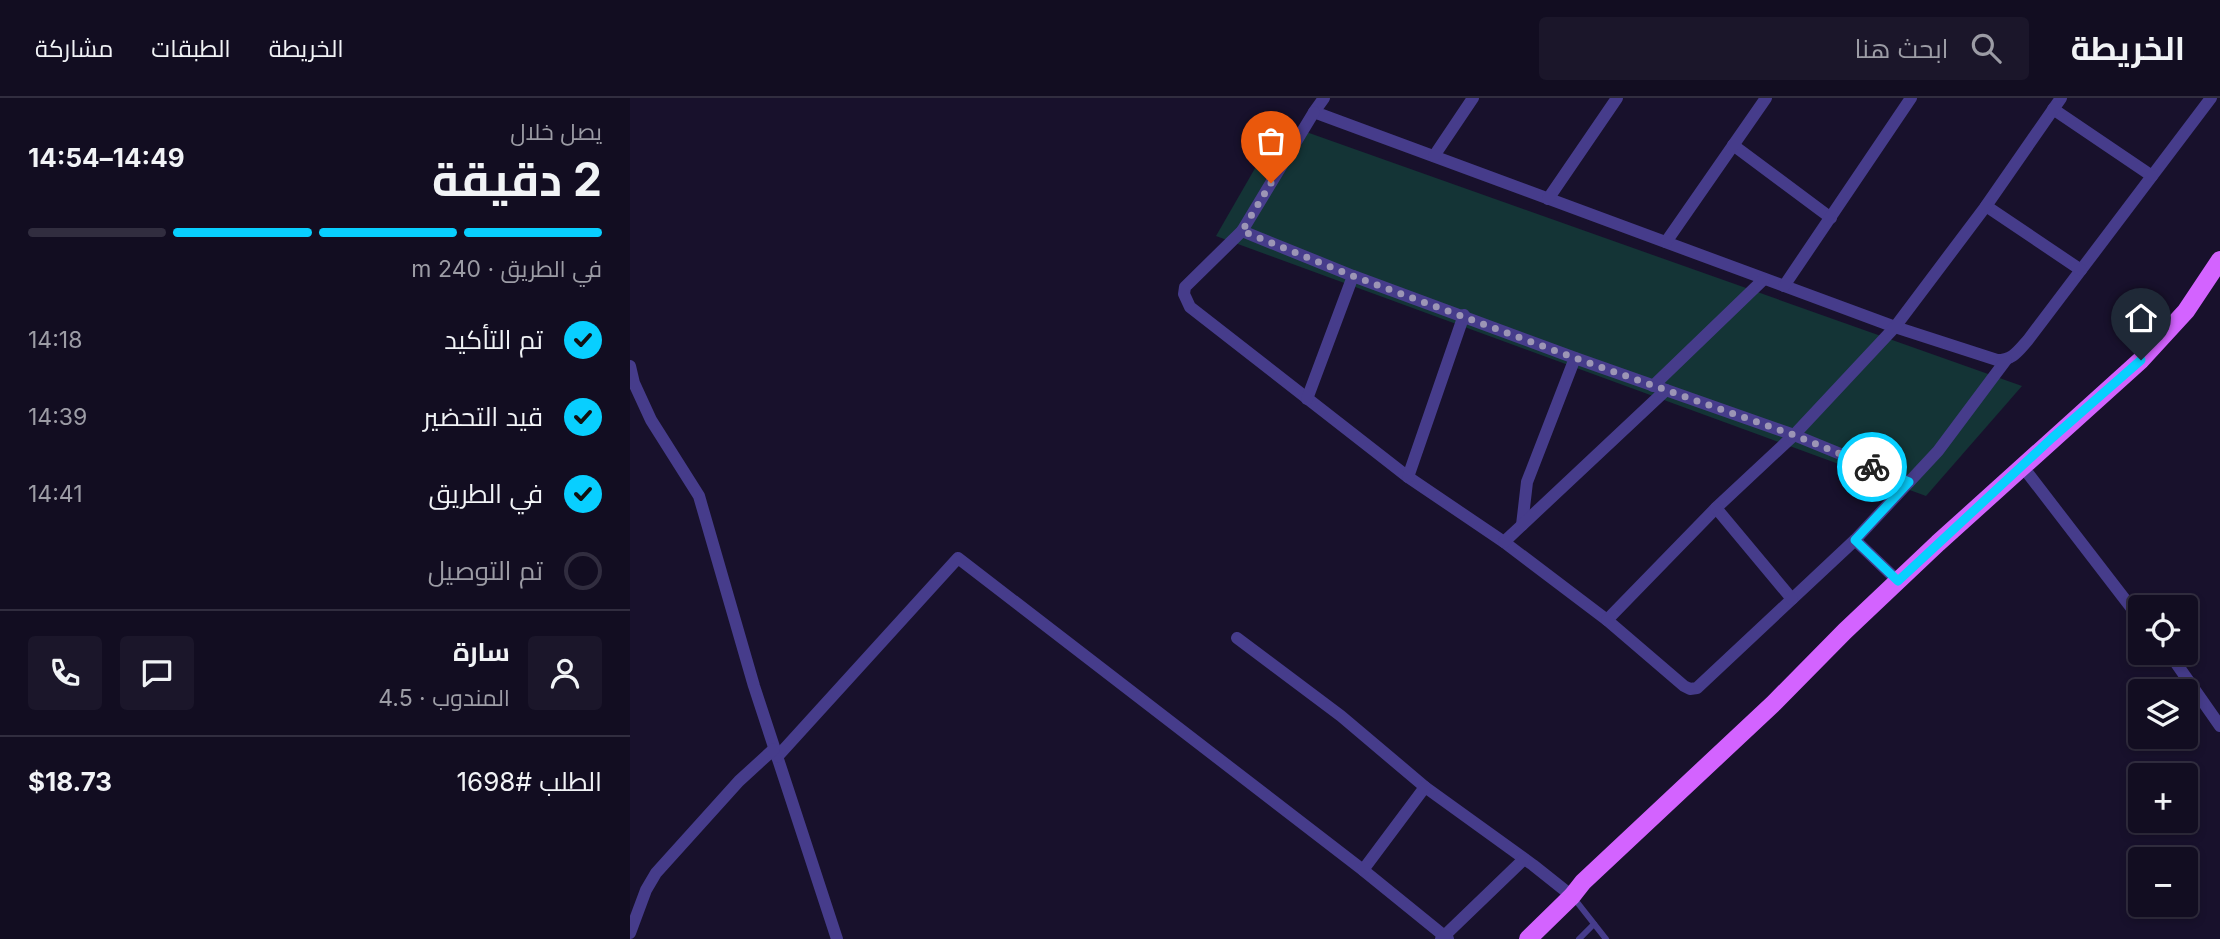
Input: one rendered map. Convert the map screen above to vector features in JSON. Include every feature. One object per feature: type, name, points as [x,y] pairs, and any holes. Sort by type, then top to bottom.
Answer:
[{"type":"main road","points":[[1528,939],[1583,882],[1774,703],[1898,581],[2156,345],[2186,310],[2220,260]]},
{"type":"street","points":[[1324,98],[1242,231],[1185,287],[1187,302],[1194,312],[1408,477],[1504,541],[1607,620],[1690,689],[1697,688],[1855,540],[1938,451],[2006,360],[2022,347],[2211,98]]},
{"type":"street","points":[[1434,156],[1474,98]]},
{"type":"street","points":[[1548,198],[1617,98]]},
{"type":"street","points":[[1666,242],[1766,98]]},
{"type":"street","points":[[1784,286],[1911,98]]},
{"type":"street","points":[[1607,620],[1716,508],[1794,435],[1895,327],[2057,104],[2152,176]]},
{"type":"street","points":[[1314,112],[1895,327],[1997,360],[2006,360]]},
{"type":"street","points":[[1733,145],[1830,218]]},
{"type":"street","points":[[1986,205],[2081,270]]},
{"type":"street","points":[[1242,231],[1353,276],[1794,435],[1909,482]]},
{"type":"street","points":[[1307,399],[1353,276]]},
{"type":"street","points":[[1653,386],[1764,279]]},
{"type":"street","points":[[1408,477],[1464,315]]},
{"type":"street","points":[[1522,525],[1527,481],[1575,358]]},
{"type":"street","points":[[630,366],[634,383],[651,420],[699,496],[750,675],[836,939]]},
{"type":"street","points":[[1504,541],[1666,390]]},
{"type":"street","points":[[2022,467],[2128,604]]},
{"type":"street","points":[[1716,508],[1792,598]]},
{"type":"street","points":[[1855,540],[1898,581]]},
{"type":"street","points":[[630,933],[646,890],[656,873],[738,781],[776,753],[958,558],[1363,870],[1445,938],[1524,859]]},
{"type":"street","points":[[1237,638],[1341,716],[1425,787],[1572,896]]},
{"type":"street","points":[[2177,665],[2220,726]]},
{"type":"street","points":[[1363,870],[1425,787]]},
{"type":"lane","points":[[1572,896],[1606,939]]},
{"type":"lane","points":[[1579,939],[1594,924]]},
{"type":"green space","points":[[1281,123],[2022,386],[1926,496],[1216,236]]},
{"type":"way so far","points":[[1271,183],[1242,231],[1353,276],[1794,435],[1872,467]]},
{"type":"route","points":[[1872,467],[1909,482],[1855,540],[1898,581],[2052,438],[2141,360]]}]
